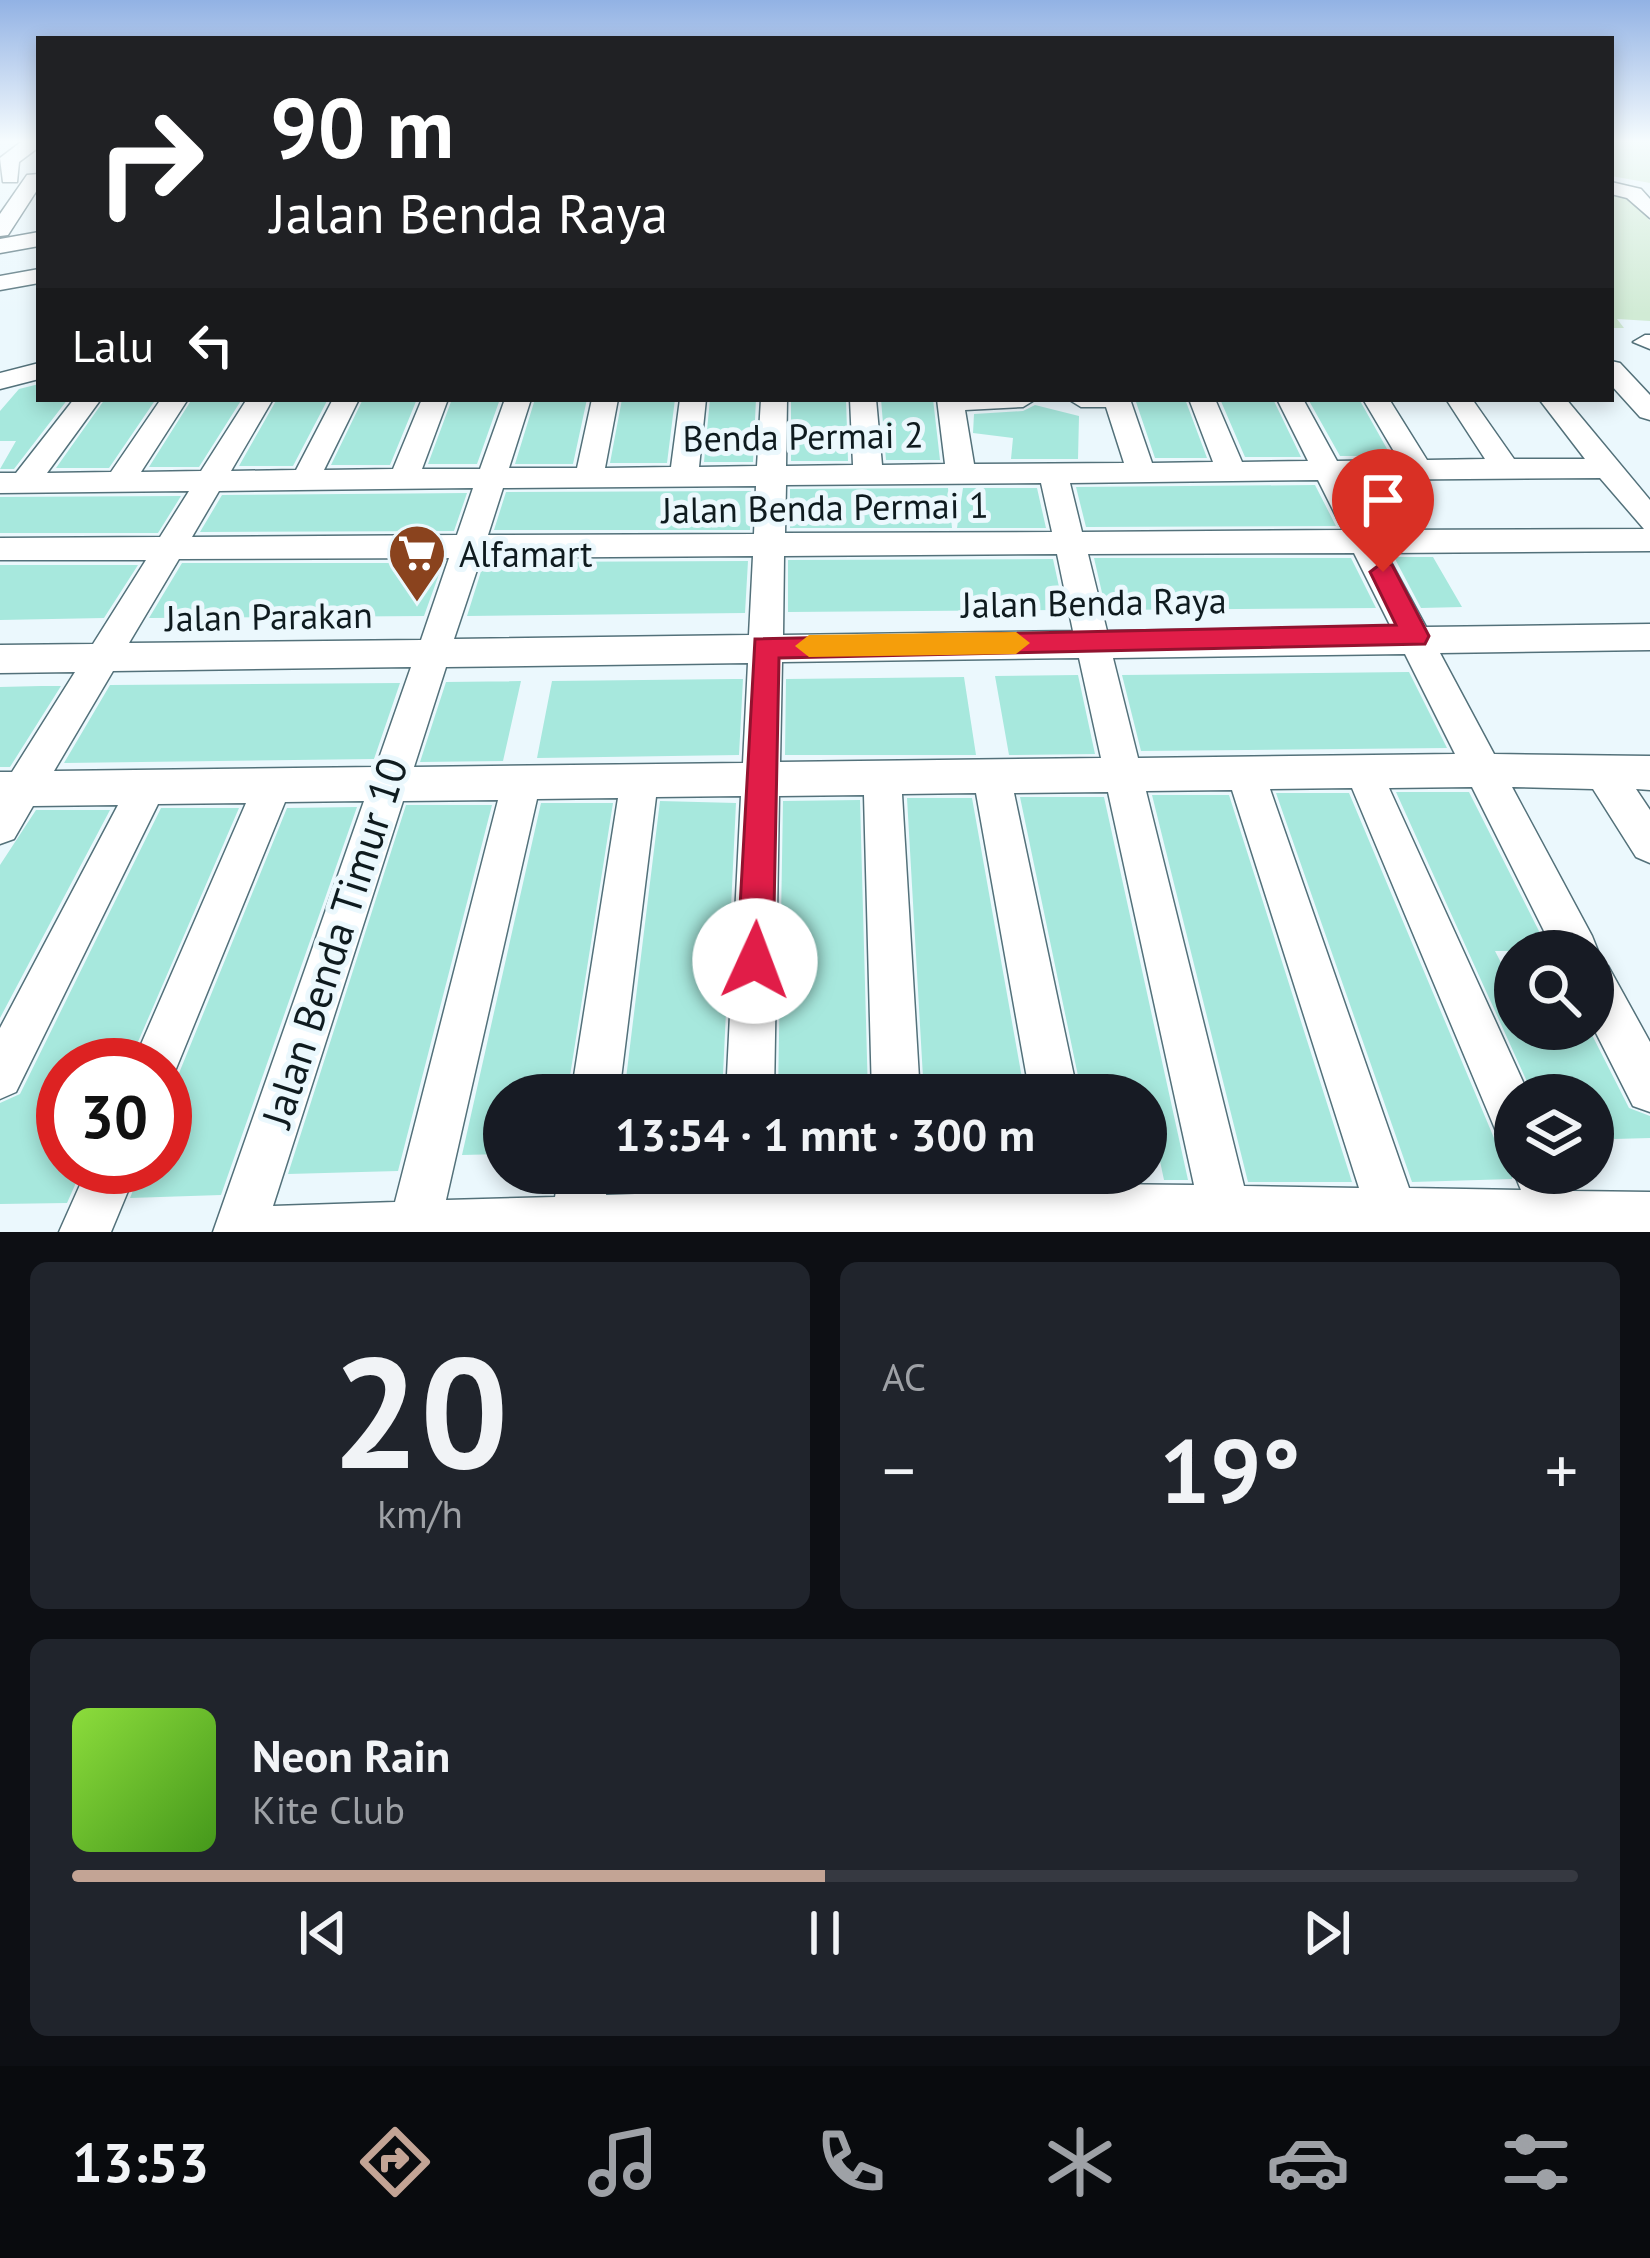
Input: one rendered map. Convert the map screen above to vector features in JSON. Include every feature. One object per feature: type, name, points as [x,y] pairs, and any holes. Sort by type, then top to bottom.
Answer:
[{"type":"street","points":[[0,230],[22,199]]},
{"type":"street","points":[[0,245],[36,239]]},
{"type":"street","points":[[0,283],[36,277]]},
{"type":"street","points":[[1614,369],[1650,375]]},
{"type":"street","points":[[1614,372],[1650,411]]},
{"type":"street","points":[[0,404],[22,376]]},
{"type":"street","points":[[12,483],[85,402]]},
{"type":"street","points":[[119,482],[173,402]]},
{"type":"street","points":[[0,826],[11,789],[102,658],[258,402]]},
{"type":"street","points":[[305,480],[344,402]]},
{"type":"street","points":[[404,479],[434,402]]},
{"type":"street","name":"Jalan Benda Timur 10","points":[[239,1232],[429,652],[517,402]]},
{"type":"street","points":[[589,477],[603,402]]},
{"type":"street","points":[[684,477],[693,402]]},
{"type":"street","points":[[751,1074],[774,402]]},
{"type":"street","points":[[863,402],[868,475]]},
{"type":"street","points":[[950,402],[961,473]]},
{"type":"street","points":[[1119,402],[1141,471]]},
{"type":"street","points":[[1203,402],[1231,470]]},
{"type":"street","points":[[1292,402],[1566,930]]},
{"type":"street","points":[[1378,402],[1419,470]]},
{"type":"street","points":[[1461,402],[1506,469]]},
{"type":"street","points":[[1554,402],[1650,520]]},
{"type":"street","name":"Benda Permai 2","points":[[12,483],[1607,468]]},
{"type":"street","points":[[1052,472],[1227,1222]]},
{"type":"street","name":"Jalan Benda Permai 1","points":[[0,549],[1650,540]]},
{"type":"street","name":"Jalan Benda Raya","points":[[540,649],[1650,637]]},
{"type":"street","name":"Jalan Parakan","points":[[0,658],[540,649]]},
{"type":"street","points":[[1363,771],[1495,1074]]},
{"type":"street","points":[[11,789],[639,784],[1245,772],[1650,773]]},
{"type":"street","points":[[1245,772],[1395,1222]]},
{"type":"street","points":[[1603,772],[1650,844]]},
{"type":"street","points":[[992,777],[1050,1074]]},
{"type":"street","points":[[883,780],[895,1074]]},
{"type":"street","points":[[598,1074],[639,784]]},
{"type":"street","points":[[413,1230],[521,785]]},
{"type":"street","points":[[0,1076],[146,788]]},
{"type":"street","points":[[166,1038],[271,789]]},
{"type":"street","points":[[1614,1021],[1650,1089]]},
{"type":"street","points":[[85,1232],[101,1194]]},
{"type":"street","points":[[575,1229],[581,1194]]},
{"type":"street","points":[[249,1232],[575,1229],[746,1207],[901,1196],[1075,1205],[1227,1222],[1395,1222],[1554,1207],[1650,1217]]},
{"type":"green space","points":[[1614,199],[1636,199],[1650,221],[1650,321],[1617,319],[1624,328],[1614,328]]},
{"type":"building","points":[[36,385],[36,402],[66,402],[14,469],[0,469],[16,441],[0,441],[0,411],[19,389]]},
{"type":"building","points":[[103,402],[154,402],[109,468],[56,468]]},
{"type":"building","points":[[190,402],[240,402],[199,467],[149,467]]},
{"type":"building","points":[[275,402],[326,402],[293,466],[239,466]]},
{"type":"building","points":[[362,402],[416,402],[390,465],[331,465]]},
{"type":"building","points":[[451,402],[499,402],[477,464],[428,464]]},
{"type":"building","points":[[534,402],[586,402],[573,464],[515,464]]},
{"type":"building","points":[[621,402],[675,402],[667,463],[610,463]]},
{"type":"building","points":[[710,402],[756,402],[753,462],[704,462]]},
{"type":"building","points":[[791,402],[846,402],[848,461],[791,461]]},
{"type":"building","points":[[881,402],[933,402],[940,460],[886,460]]},
{"type":"building","points":[[1136,402],[1186,402],[1207,458],[1155,458]]},
{"type":"building","points":[[1221,402],[1274,402],[1301,457],[1245,457]]},
{"type":"building","points":[[1310,402],[1361,402],[1391,456],[1340,456]]},
{"type":"building","points":[[1035,405],[1079,416],[1078,459],[1011,459],[1013,438],[973,433],[974,414],[1023,411]]},
{"type":"building","points":[[1354,484],[1392,484],[1415,525],[1377,525]]},
{"type":"building","points":[[1315,485],[1336,526],[1086,527],[1076,487]]},
{"type":"building","points":[[948,488],[952,528],[790,528],[790,489]]},
{"type":"building","points":[[963,488],[1037,488],[1046,528],[957,528]]},
{"type":"building","points":[[751,491],[750,530],[494,530],[506,492]]},
{"type":"building","points":[[467,493],[454,531],[200,532],[222,495]]},
{"type":"building","points":[[181,496],[158,533],[0,533],[0,497]]},
{"type":"building","points":[[1394,557],[1433,557],[1462,607],[1421,608]]},
{"type":"building","points":[[1094,558],[1351,558],[1376,608],[1106,610]]},
{"type":"building","points":[[1053,559],[1064,610],[788,612],[788,560]]},
{"type":"building","points":[[748,561],[745,613],[467,616],[484,562]]},
{"type":"building","points":[[182,563],[443,563],[424,616],[149,618]]},
{"type":"building","points":[[0,565],[138,565],[104,618],[0,620]]},
{"type":"building","points":[[1409,672],[1447,748],[1141,751],[1122,675]]},
{"type":"building","points":[[1078,675],[1095,754],[1009,755],[995,676]]},
{"type":"building","points":[[964,677],[976,755],[785,755],[786,679]]},
{"type":"building","points":[[743,679],[739,755],[537,758],[552,681]]},
{"type":"building","points":[[521,681],[503,761],[420,762],[446,682]]},
{"type":"building","points":[[400,683],[374,759],[64,763],[110,685]]},
{"type":"building","points":[[61,686],[10,767],[0,767],[0,687]]},
{"type":"building","points":[[1396,792],[1469,792],[1538,930],[1494,930],[1494,1009]]},
{"type":"building","points":[[1276,793],[1349,793],[1494,1138],[1494,1180],[1412,1182]]},
{"type":"building","points":[[1152,795],[1229,795],[1352,1182],[1248,1182]]},
{"type":"building","points":[[1020,797],[1104,797],[1165,1074],[1078,1074]]},
{"type":"building","points":[[907,798],[972,798],[1021,1074],[923,1074]]},
{"type":"building","points":[[860,800],[867,1074],[778,1074],[783,801]]},
{"type":"building","points":[[660,801],[736,803],[723,1074],[627,1074]]},
{"type":"building","points":[[541,803],[613,803],[570,1074],[483,1074],[483,1154],[462,1155]]},
{"type":"building","points":[[406,805],[492,805],[398,1171],[288,1174]]},
{"type":"building","points":[[357,807],[221,1195],[130,1198],[132,1194],[192,1194],[192,1041],[287,808]]},
{"type":"building","points":[[161,808],[239,808],[140,1038],[48,1038]]},
{"type":"building","points":[[36,810],[110,810],[0,1018],[0,865]]},
{"type":"building","points":[[1513,1050],[1600,1050],[1612,1074],[1524,1074]]},
{"type":"building","points":[[36,1062],[36,1194],[71,1194],[67,1203],[0,1204],[0,1103],[20,1094]]},
{"type":"building","points":[[1614,1078],[1629,1108],[1650,1116],[1650,1138],[1614,1139]]},
{"type":"building","points":[[1167,1084],[1188,1180],[1167,1180]]},
{"type":"slow traffic","points":[[809,646],[1016,643]]},
{"type":"place","name":"Alfamart","points":[[417,604]]},
{"type":"route","points":[[755,961],[765,647],[1415,636],[1383,572]]}]
